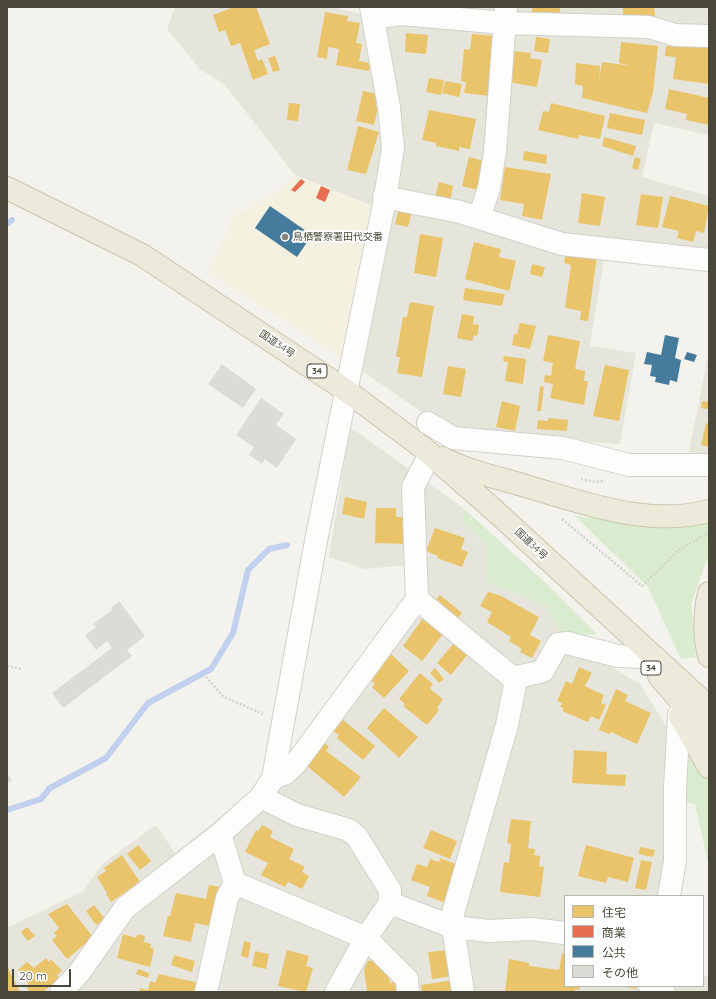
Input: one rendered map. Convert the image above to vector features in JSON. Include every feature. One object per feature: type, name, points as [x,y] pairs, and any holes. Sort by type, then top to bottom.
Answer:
[{"type":"highway","name":"国道34号","points":[[7,188],[142,255],[347,391],[426,451],[494,510],[709,707]]},
{"type":"highway","points":[[426,451],[478,472],[597,507],[632,514],[668,516],[709,511]]},
{"type":"highway","points":[[709,593],[705,611],[705,625],[709,656]]},
{"type":"highway","name":"国道34号","points":[[593,602],[709,734]]},
{"type":"highway","points":[[645,661],[709,767]]},
{"type":"street","points":[[61,992],[79,973],[125,908],[220,834],[261,797],[273,778],[316,541],[347,391],[393,148],[389,107],[372,12],[401,14],[505,15],[650,27],[675,35],[709,36]]},
{"type":"street","points":[[480,218],[495,152],[505,15]]},
{"type":"street","points":[[384,197],[460,212],[562,244],[709,260]]},
{"type":"street","points":[[428,423],[453,438],[563,448],[629,465],[709,465]]},
{"type":"street","points":[[273,778],[286,773],[296,763],[416,599],[413,487],[426,451]]},
{"type":"street","points":[[416,599],[513,678],[515,685],[507,725],[453,913],[453,927],[463,992]]},
{"type":"street","points":[[513,678],[542,672],[558,644],[567,643],[645,661]]},
{"type":"street","points":[[669,895],[675,861],[675,788],[679,715]]},
{"type":"street","points":[[261,797],[297,815],[348,830],[357,837],[390,890],[390,902],[366,938],[336,992]]},
{"type":"street","points":[[206,992],[227,898],[234,883],[220,834]]},
{"type":"street","points":[[234,883],[366,938],[407,979],[408,992]]},
{"type":"street","points":[[390,902],[453,927],[489,931],[530,930],[564,933]]},
{"type":"path","points":[[560,517],[642,586],[680,549],[709,533]]},
{"type":"path","points":[[7,666],[22,668]]},
{"type":"path","points":[[206,677],[224,697],[284,724]]},
{"type":"shaded area","points":[[175,7],[333,7],[364,15],[362,7],[709,7],[709,135],[654,123],[642,177],[709,196],[709,267],[604,258],[590,346],[636,353],[620,444],[452,433],[346,360],[373,206],[295,175],[225,85],[200,69],[167,29]]},
{"type":"shaded area","points":[[295,175],[373,206],[346,360],[208,272],[233,217],[271,197]]},
{"type":"shaded area","points":[[709,350],[709,454],[689,452]]},
{"type":"shaded area","points":[[350,427],[462,507],[464,521],[486,545],[486,581],[546,605],[563,638],[640,684],[682,752],[675,895],[564,895],[564,987],[704,987],[704,976],[709,976],[709,992],[7,992],[7,928],[83,891],[102,864],[156,825],[175,853],[295,758],[409,608],[407,565],[365,569],[329,557]]},
{"type":"green space","points":[[462,507],[547,584],[597,634],[563,638],[546,605],[486,581],[486,545],[464,521]]},
{"type":"green space","points":[[575,516],[673,527],[709,521],[709,560],[706,562],[691,603],[696,657],[681,659],[648,587]]},
{"type":"green space","points":[[682,752],[703,770],[709,782],[709,867],[695,804],[680,801]]},
{"type":"building: 住宅","points":[[234,7],[256,7],[270,44],[254,50],[258,61],[262,59],[268,74],[253,80],[240,43],[231,46],[225,30],[219,32],[213,15]]},
{"type":"building: 住宅","points":[[532,7],[560,7],[560,13],[532,12]]},
{"type":"building: 住宅","points":[[623,7],[654,7],[655,17],[623,17]]},
{"type":"building: 住宅","points":[[325,12],[348,16],[347,21],[360,23],[356,43],[362,44],[359,61],[370,63],[369,71],[336,65],[339,49],[328,47],[327,59],[317,57]]},
{"type":"building: 住宅","points":[[406,33],[428,35],[426,54],[405,52]]},
{"type":"building: 住宅","points":[[472,34],[495,36],[489,96],[464,93],[466,82],[461,81],[464,49],[470,50]]},
{"type":"building: 住宅","points":[[536,37],[550,39],[548,53],[534,51]]},
{"type":"building: 住宅","points":[[621,42],[658,46],[653,92],[647,113],[582,98],[583,86],[575,84],[576,63],[600,66],[599,81],[602,62],[632,66],[619,63]]},
{"type":"building: 住宅","points":[[666,46],[709,47],[709,84],[673,79],[676,57],[665,56]]},
{"type":"building: 住宅","points":[[513,51],[531,53],[530,58],[542,60],[537,87],[508,82]]},
{"type":"building: 住宅","points":[[275,56],[280,70],[273,72],[268,58]]},
{"type":"building: 住宅","points":[[429,78],[444,80],[441,95],[426,92]]},
{"type":"building: 住宅","points":[[445,81],[462,84],[459,97],[442,93]]},
{"type":"building: 住宅","points":[[669,89],[709,98],[709,125],[686,120],[687,114],[665,109]]},
{"type":"building: 住宅","points":[[363,91],[378,94],[376,106],[378,107],[374,125],[356,121]]},
{"type":"building: 住宅","points":[[289,103],[300,104],[298,121],[287,120]]},
{"type":"building: 住宅","points":[[551,103],[605,116],[600,139],[579,135],[578,139],[538,130],[543,111],[549,112]]},
{"type":"building: 住宅","points":[[429,110],[476,119],[470,149],[459,147],[459,151],[436,146],[436,143],[422,140]]},
{"type":"building: 住宅","points":[[610,113],[645,120],[642,135],[607,128]]},
{"type":"building: 住宅","points":[[358,126],[379,132],[366,174],[347,170]]},
{"type":"building: 住宅","points":[[604,137],[636,146],[633,156],[602,146]]},
{"type":"building: 住宅","points":[[524,151],[547,155],[546,164],[523,160]]},
{"type":"building: 住宅","points":[[469,157],[484,161],[478,190],[462,186]]},
{"type":"building: 住宅","points":[[635,157],[641,159],[638,170],[632,168]]},
{"type":"building: 住宅","points":[[505,167],[551,174],[542,220],[522,216],[524,204],[500,200]]},
{"type":"building: 住宅","points":[[439,182],[453,186],[450,202],[435,198]]},
{"type":"building: 住宅","points":[[582,193],[605,197],[600,226],[578,223]]},
{"type":"building: 住宅","points":[[641,194],[663,197],[658,228],[636,225]]},
{"type":"building: 住宅","points":[[670,196],[709,206],[704,233],[696,231],[693,242],[677,238],[679,231],[662,227]]},
{"type":"building: 住宅","points":[[399,208],[412,211],[408,227],[395,224]]},
{"type":"building: 住宅","points":[[420,234],[443,238],[436,277],[414,273]]},
{"type":"building: 住宅","points":[[474,242],[501,249],[499,257],[516,261],[509,291],[465,279]]},
{"type":"building: 住宅","points":[[566,252],[597,256],[588,321],[580,320],[581,311],[565,308],[571,265],[564,263]]},
{"type":"building: 住宅","points":[[532,264],[545,267],[542,277],[530,274]]},
{"type":"building: 住宅","points":[[465,288],[505,294],[502,306],[463,300]]},
{"type":"building: 住宅","points":[[410,302],[434,306],[422,377],[397,373],[400,357],[396,357],[403,317],[407,317]]},
{"type":"building: 住宅","points":[[462,314],[474,316],[473,324],[479,325],[477,336],[474,335],[472,341],[457,338]]},
{"type":"building: 住宅","points":[[520,323],[536,326],[530,349],[512,345],[514,334],[517,334]]},
{"type":"building: 住宅","points":[[548,335],[580,341],[575,369],[585,371],[584,381],[588,381],[584,405],[550,398],[553,384],[544,382],[545,375],[551,376],[553,363],[543,361]]},
{"type":"building: 住宅","points":[[504,356],[526,359],[523,384],[505,381],[508,362],[503,361]]},
{"type":"building: 住宅","points":[[605,365],[629,370],[619,421],[593,416]]},
{"type":"building: 住宅","points":[[448,366],[466,369],[461,397],[443,394]]},
{"type":"building: 住宅","points":[[540,386],[544,387],[541,411],[537,411]]},
{"type":"building: 住宅","points":[[502,401],[520,406],[515,431],[496,427]]},
{"type":"building: 住宅","points":[[702,401],[709,402],[709,409],[701,408]]},
{"type":"building: 住宅","points":[[548,418],[568,420],[567,431],[537,429],[538,420],[548,421]]},
{"type":"building: 住宅","points":[[706,423],[709,424],[709,447],[701,445]]},
{"type":"building: 住宅","points":[[345,497],[367,502],[364,519],[342,514]]},
{"type":"building: 住宅","points":[[376,508],[396,508],[396,517],[407,517],[406,544],[375,543]]},
{"type":"building: 住宅","points":[[435,528],[465,538],[461,549],[468,552],[462,567],[437,558],[438,556],[426,551]]},
{"type":"building: 住宅","points":[[488,592],[499,595],[539,617],[530,635],[541,641],[532,658],[520,652],[522,649],[509,641],[511,637],[487,622],[492,612],[480,606]]},
{"type":"building: 住宅","points":[[440,595],[462,613],[454,622],[432,604]]},
{"type":"building: 住宅","points":[[423,618],[443,634],[422,661],[403,646]]},
{"type":"building: 住宅","points":[[454,643],[468,654],[451,675],[437,663]]},
{"type":"building: 住宅","points":[[391,654],[409,671],[384,698],[372,687],[375,684],[368,678]]},
{"type":"building: 住宅","points":[[579,667],[592,673],[585,686],[604,695],[601,703],[606,705],[599,720],[591,716],[588,722],[562,711],[564,708],[560,707],[562,703],[557,701],[566,681],[572,684]]},
{"type":"building: 住宅","points":[[435,668],[444,679],[439,683],[430,673]]},
{"type":"building: 住宅","points":[[420,673],[433,684],[430,689],[443,699],[437,708],[439,710],[427,725],[403,706],[405,704],[399,699]]},
{"type":"building: 住宅","points":[[616,689],[628,695],[625,701],[651,713],[637,744],[611,732],[609,734],[599,730]]},
{"type":"building: 住宅","points":[[384,708],[418,737],[399,758],[367,728]]},
{"type":"building: 住宅","points":[[342,719],[375,746],[363,760],[337,738],[339,735],[332,730]]},
{"type":"building: 住宅","points":[[324,742],[329,747],[326,751],[361,777],[344,797],[307,766],[320,750],[318,748]]},
{"type":"building: 住宅","points":[[574,750],[607,752],[606,774],[626,775],[625,786],[572,783]]},
{"type":"building: 住宅","points":[[511,819],[531,821],[528,848],[535,849],[534,855],[540,856],[539,866],[544,867],[540,897],[500,892],[504,862],[509,863],[511,844],[507,843]]},
{"type":"building: 住宅","points":[[262,825],[273,831],[270,837],[294,849],[289,859],[305,867],[302,872],[309,876],[302,889],[288,882],[285,887],[261,875],[268,863],[245,852],[256,830],[258,831]]},
{"type":"building: 住宅","points":[[431,830],[457,841],[450,859],[423,848]]},
{"type":"building: 住宅","points":[[138,845],[151,861],[140,870],[127,854]]},
{"type":"building: 住宅","points":[[586,845],[634,858],[628,882],[608,877],[606,883],[578,876]]},
{"type":"building: 住宅","points":[[640,847],[655,850],[653,857],[639,854]]},
{"type":"building: 住宅","points":[[122,855],[140,882],[111,902],[97,877],[106,871],[104,868]]},
{"type":"building: 住宅","points":[[440,858],[456,864],[446,903],[427,896],[430,887],[411,880],[417,864],[427,867],[430,859],[439,862]]},
{"type":"building: 住宅","points":[[641,860],[652,862],[646,890],[635,888]]},
{"type":"building: 住宅","points":[[209,885],[221,887],[210,926],[195,923],[191,942],[163,936],[176,893],[206,899]]},
{"type":"building: 住宅","points":[[67,904],[93,937],[67,959],[52,940],[57,936],[54,933],[59,928],[48,914]]},
{"type":"building: 住宅","points":[[94,905],[105,919],[96,925],[86,911]]},
{"type":"building: 住宅","points":[[27,927],[35,936],[28,941],[21,932]]},
{"type":"building: 住宅","points":[[123,934],[136,938],[138,934],[145,936],[144,942],[151,944],[150,948],[154,949],[150,967],[117,958]]},
{"type":"building: 住宅","points":[[244,941],[251,943],[248,958],[241,956]]},
{"type":"building: 住宅","points":[[287,950],[309,956],[306,966],[313,968],[306,992],[278,986]]},
{"type":"building: 住宅","points":[[449,950],[453,976],[432,979],[428,952]]},
{"type":"building: 住宅","points":[[255,951],[269,954],[266,969],[252,966]]},
{"type":"building: 住宅","points":[[562,953],[564,953],[564,987],[580,987],[579,990],[575,989],[575,992],[505,992],[509,959],[529,963],[529,966],[559,970]]},
{"type":"building: 住宅","points":[[174,955],[195,961],[192,972],[171,965]]},
{"type":"building: 住宅","points":[[46,958],[49,962],[51,959],[62,971],[57,975],[59,978],[43,992],[30,992],[26,987],[29,985],[18,970],[27,962],[34,968]]},
{"type":"building: 住宅","points":[[376,960],[388,973],[390,983],[395,982],[396,992],[367,992],[364,969],[368,961]]},
{"type":"building: 住宅","points":[[7,964],[10,972],[20,992],[7,992]]},
{"type":"building: 住宅","points":[[138,969],[149,973],[148,978],[136,974]]},
{"type":"building: 住宅","points":[[159,974],[199,983],[197,991],[139,992],[140,988],[148,990],[150,981],[155,983]]},
{"type":"building: 住宅","points":[[454,980],[456,992],[449,992],[449,989],[448,992],[422,992],[421,985]]},
{"type":"building: 商業","points":[[301,179],[305,182],[295,192],[291,190]]},
{"type":"building: 商業","points":[[321,186],[330,190],[325,202],[316,198]]},
{"type":"building: 公共","points":[[270,206],[312,235],[297,257],[255,228]]},
{"type":"building: 公共","points":[[665,335],[679,338],[675,358],[681,360],[677,382],[670,380],[669,385],[655,382],[656,377],[650,376],[652,365],[644,364],[647,352],[661,355]]},
{"type":"building: 公共","points":[[687,352],[697,355],[694,362],[684,359]]},
{"type":"building: その他","points":[[222,364],[256,389],[243,408],[208,384]]},
{"type":"building: その他","points":[[261,398],[284,414],[276,425],[296,439],[277,468],[265,459],[262,464],[249,455],[254,447],[236,435]]},
{"type":"building: その他","points":[[119,601],[145,636],[127,650],[132,656],[63,708],[52,693],[112,648],[107,641],[96,650],[85,635],[96,627],[93,624],[112,610],[111,608]]},
{"type":"building: その他","points":[[7,773],[12,780],[7,784]]},
{"type":"waterway","points":[[7,224],[12,220]]},
{"type":"waterway","points":[[7,810],[41,799],[50,788],[106,758],[148,703],[211,669],[233,633],[248,570],[269,549],[287,545]]},
{"type":"place","name":"鳥栖警察署田代交番","points":[[285,237]]}]
